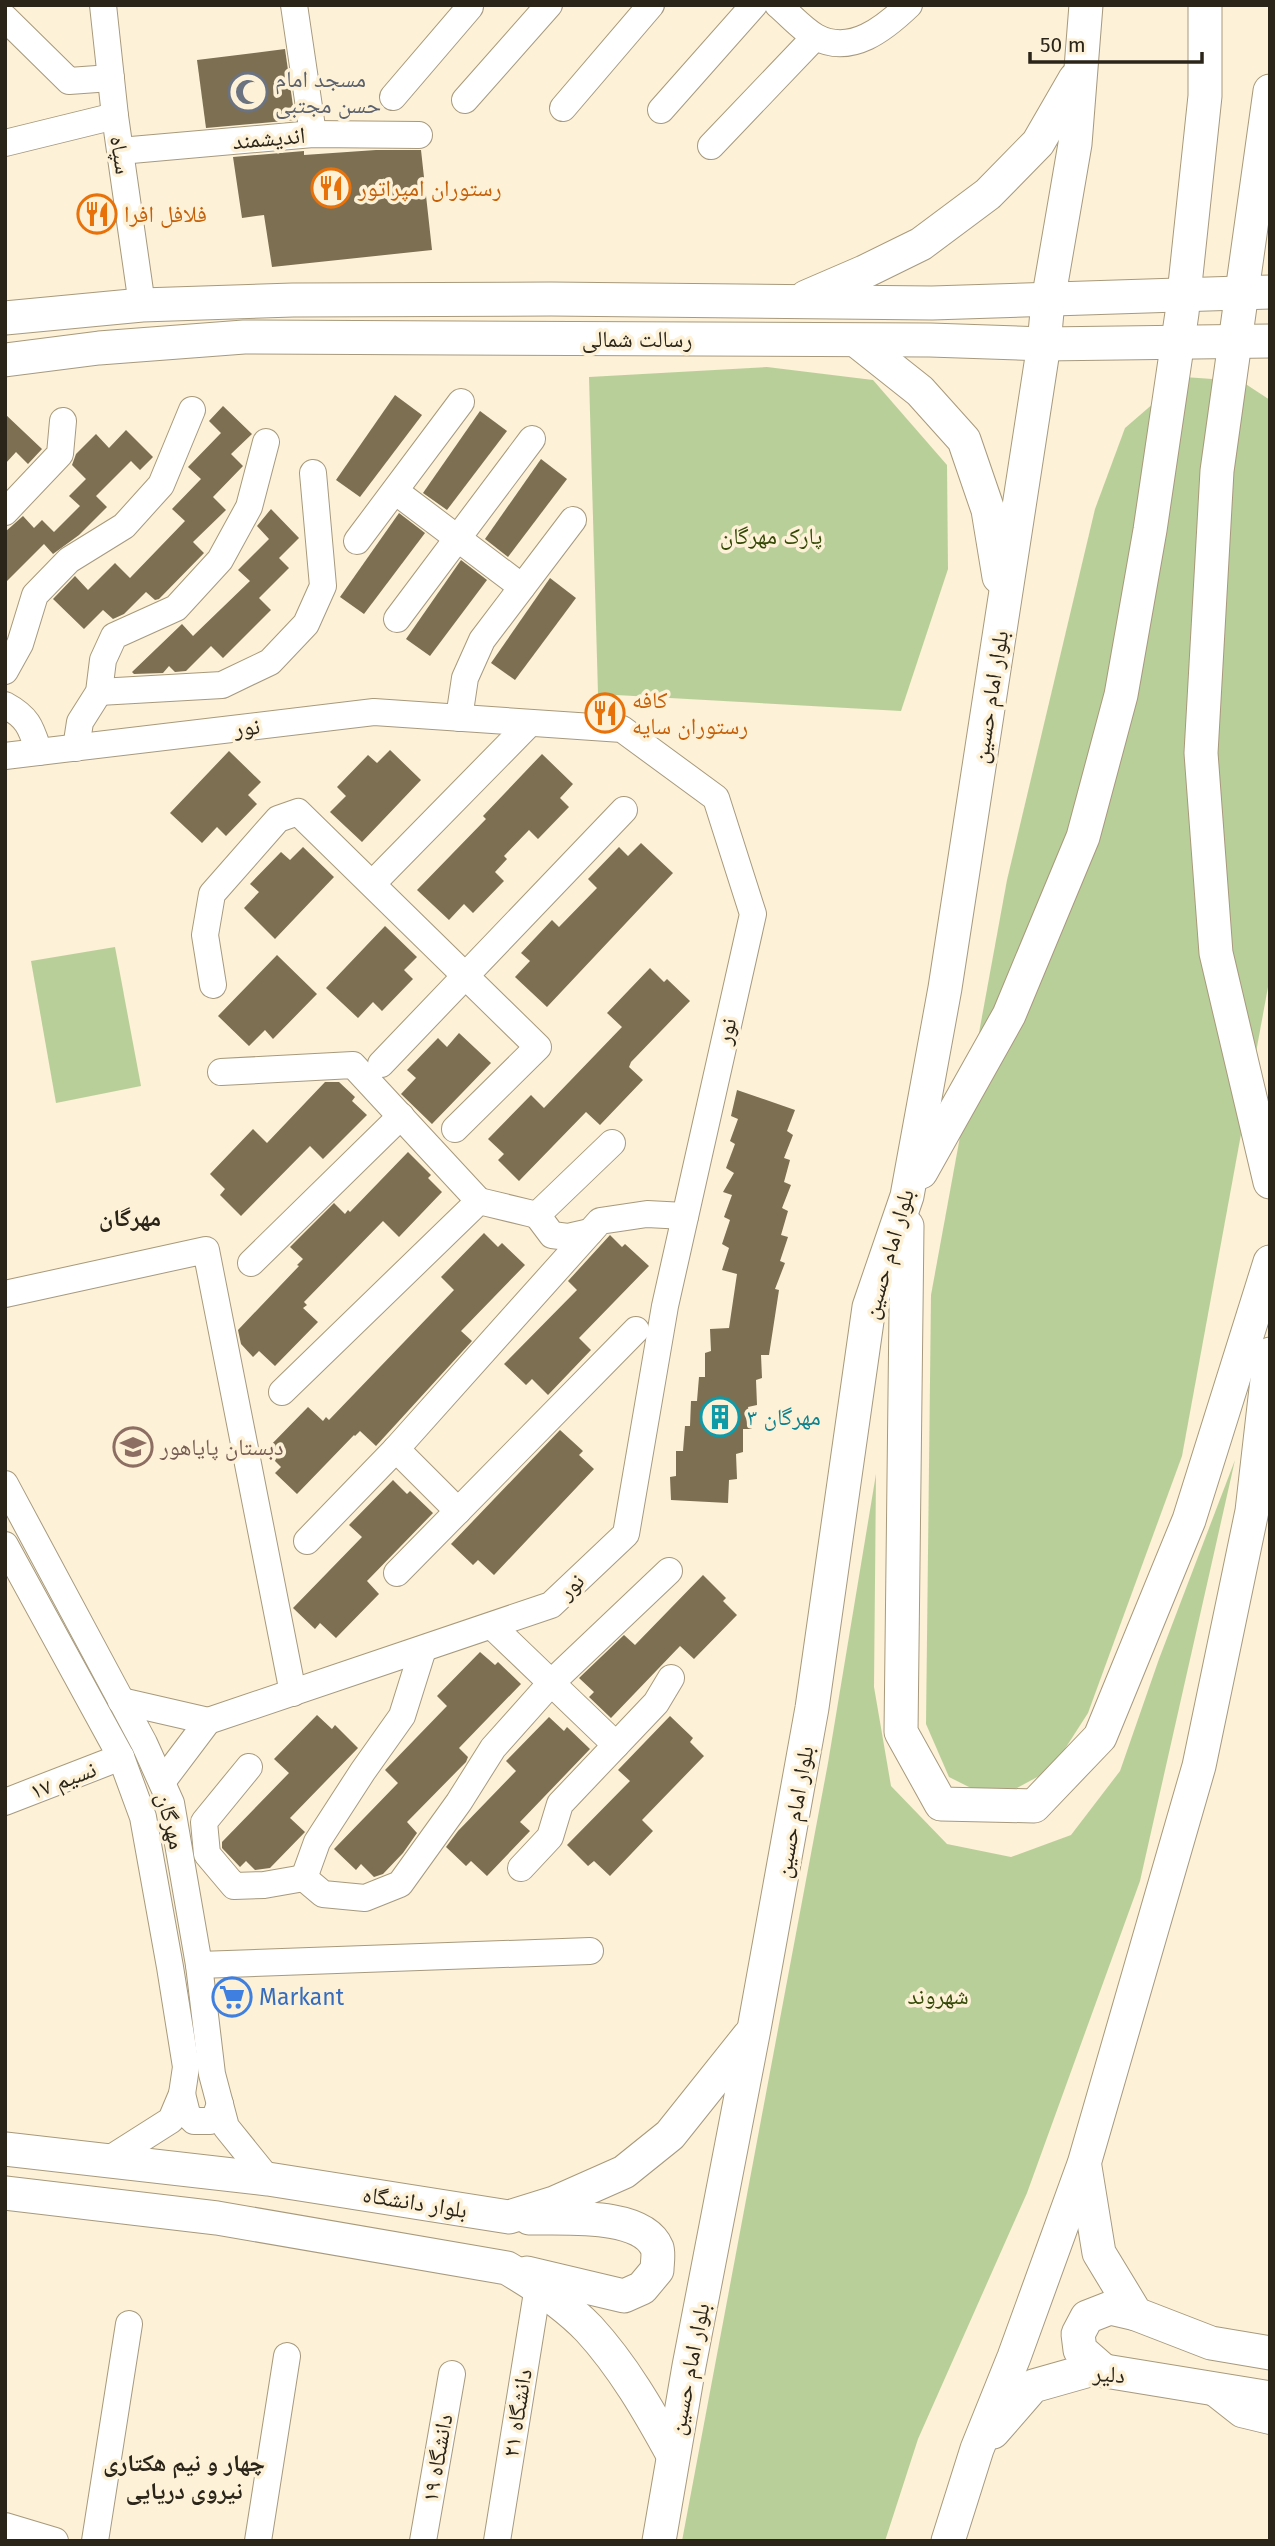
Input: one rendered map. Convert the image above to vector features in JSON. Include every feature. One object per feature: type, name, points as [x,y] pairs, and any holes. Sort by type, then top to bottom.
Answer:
[{"type":"main road","name":"بلوار امام حسین","points":[[659,2541],[813,1708],[869,1307],[907,1196],[945,988],[1074,144],[1086,5]]},
{"type":"main road","points":[[1205,5],[1205,96],[1182,313],[1150,530],[1121,695],[1083,836],[1009,1015],[907,1196],[901,1732],[941,1804],[1034,1806],[1100,1737],[1189,1520],[1270,1262]]},
{"type":"main road","points":[[794,302],[921,244],[988,194],[1038,143],[1080,71]]},
{"type":"main road","points":[[1270,91],[1217,471],[1201,753],[1216,953],[1270,1182]]},
{"type":"main road","name":"رسالت شمالی","points":[[5,317],[142,305],[293,300],[932,303],[1270,292]]},
{"type":"main road","points":[[930,340],[948,328],[951,318],[946,310],[932,303]]},
{"type":"main road","name":"رسالت شمالی","points":[[5,360],[99,348],[244,337],[930,340],[1044,344],[1270,341]]},
{"type":"main road","points":[[857,341],[920,391],[964,440],[988,510],[1004,604]]},
{"type":"main road","points":[[948,2541],[977,2449],[1014,2357],[1084,2164],[1199,1766],[1264,1443],[1270,1354]]},
{"type":"main road","name":"بلوار دانشگاه","points":[[5,2149],[268,2179],[509,2217],[554,2203],[624,2172],[670,2135],[754,2029]]},
{"type":"main road","points":[[73,2201],[94,2158]]},
{"type":"main road","points":[[1084,2164],[1099,2253],[1136,2314]]},
{"type":"main road","points":[[5,2193],[217,2218],[507,2268],[624,2296],[642,2288],[657,2270],[657,2249],[641,2229],[617,2222],[509,2217]]},
{"type":"main road","points":[[507,2268],[538,2286],[588,2328],[627,2377],[673,2455]]},
{"type":"main road","points":[[1104,2371],[1080,2350],[1078,2334],[1087,2316],[1110,2308],[1136,2314],[1211,2343],[1270,2353]]},
{"type":"main road","name":"دلیر","points":[[977,2449],[1033,2386],[1093,2369],[1270,2398]]},
{"type":"street","name":"سپاه","points":[[103,5],[115,116],[142,305]]},
{"type":"street","points":[[294,5],[313,134]]},
{"type":"street","points":[[393,97],[470,7],[468,5]]},
{"type":"street","points":[[465,100],[549,5]]},
{"type":"street","points":[[563,108],[651,5]]},
{"type":"street","points":[[661,110],[754,5]]},
{"type":"street","points":[[778,5],[815,37],[832,43],[857,41],[882,30],[909,5]]},
{"type":"street","points":[[5,18],[69,80],[111,78]]},
{"type":"street","points":[[711,146],[815,37]]},
{"type":"street","points":[[5,143],[115,116]]},
{"type":"street","name":"اندیشمند","points":[[121,150],[313,134],[418,135]]},
{"type":"street","points":[[357,541],[461,402]]},
{"type":"street","points":[[5,671],[20,644],[35,595],[69,561],[124,526],[161,485],[192,410]]},
{"type":"street","points":[[5,512],[60,454],[63,421]]},
{"type":"street","points":[[397,619],[532,439]]},
{"type":"street","points":[[76,748],[80,722],[99,692],[103,660],[114,636],[176,608],[220,559],[250,507],[266,442]]},
{"type":"street","points":[[99,692],[222,685],[270,662],[306,624],[323,586],[313,473]]},
{"type":"street","points":[[395,491],[522,587]]},
{"type":"street","points":[[459,718],[465,678],[482,640],[573,520]]},
{"type":"street","points":[[5,705],[30,724],[39,752]]},
{"type":"street","name":"نور","points":[[5,757],[374,712],[622,729],[716,798],[753,914],[665,1306],[626,1534],[551,1605],[208,1721]]},
{"type":"street","points":[[373,883],[530,723]]},
{"type":"street","points":[[381,1064],[624,810]]},
{"type":"street","points":[[213,985],[205,935],[212,894],[278,819],[298,812],[538,1047],[455,1129]]},
{"type":"street","points":[[221,1072],[353,1065],[479,1201],[537,1215],[552,1235],[568,1237],[590,1231]]},
{"type":"street","points":[[251,1263],[401,1116]]},
{"type":"street","points":[[537,1215],[612,1143]]},
{"type":"street","points":[[282,1392],[479,1201]]},
{"type":"street","points":[[307,1541],[396,1449],[600,1221],[647,1213],[685,1216]]},
{"type":"street","points":[[5,1294],[206,1250],[293,1693]]},
{"type":"street","points":[[397,1573],[636,1330]]},
{"type":"street","points":[[396,1449],[458,1511]]},
{"type":"street","name":"مهرگان","points":[[5,1484],[121,1701],[171,1803],[198,1965],[212,2074],[226,2127],[268,2179]]},
{"type":"street","name":"مهرگان","points":[[5,1545],[121,1757],[143,1817],[186,2067],[181,2094],[171,2120],[94,2158]]},
{"type":"street","points":[[304,1878],[323,1894],[365,1898],[400,1884],[460,1802],[493,1748],[551,1683],[669,1572]]},
{"type":"street","points":[[54,1635],[78,1622]]},
{"type":"street","points":[[492,1626],[616,1745]]},
{"type":"street","points":[[304,1878],[317,1842],[402,1716],[423,1649]]},
{"type":"street","points":[[521,1868],[550,1837],[560,1804],[656,1703],[671,1678]]},
{"type":"street","points":[[121,1701],[208,1721],[162,1782]]},
{"type":"street","name":"نسیم ۱۷","points":[[5,1802],[121,1757]]},
{"type":"street","points":[[249,1767],[204,1822],[207,1854],[234,1886],[264,1885],[304,1878]]},
{"type":"street","points":[[198,1965],[590,1951]]},
{"type":"street","points":[[181,2094],[187,2114],[194,2121],[209,2121],[216,2115],[220,2104]]},
{"type":"street","name":"دانشگاه ۲۱","points":[[497,2541],[538,2286]]},
{"type":"street","points":[[95,2541],[129,2324]]},
{"type":"street","points":[[258,2541],[286,2356]]},
{"type":"street","name":"دانشگاه ۱۹","points":[[423,2541],[452,2374]]},
{"type":"street","points":[[1208,2388],[1241,2414],[1270,2421]]},
{"type":"street","points":[[5,2526],[55,2541]]},
{"type":"green space","name":"پارک مهرگان","points":[[767,367],[873,380],[947,465],[948,569],[901,711],[598,694],[589,377]]},
{"type":"green space","points":[[1184,377],[1241,381],[1270,400],[1270,976],[1182,1456],[1088,1713],[1052,1769],[995,1800],[949,1777],[926,1724],[931,1295],[1007,880],[1095,509],[1125,428]]},
{"type":"green space","points":[[115,947],[141,1086],[56,1103],[31,961]]},
{"type":"green space","name":"شهروند","points":[[1235,1460],[1140,1881],[1027,2193],[918,2439],[885,2541],[682,2541],[828,1763],[876,1474],[874,1687],[891,1786],[947,1844],[1011,1857],[1071,1835],[1120,1771],[1159,1659]]},
{"type":"building","name":"مسجد امام حسن مجتبی","points":[[285,49],[295,120],[206,128],[197,60]]},
{"type":"building","name":"رستوران امپراتور","points":[[421,150],[432,250],[272,267],[264,215],[242,218],[233,157],[304,151],[304,155]]},
{"type":"building","points":[[395,395],[422,415],[360,497],[336,480]]},
{"type":"building","points":[[223,406],[252,434],[231,454],[243,466],[213,497],[226,510],[193,542],[204,553],[159,599],[155,600],[146,592],[124,614],[113,619],[103,610],[84,629],[53,599],[75,576],[88,590],[115,563],[130,578],[185,521],[172,509],[201,479],[188,467],[221,433],[209,421]]},
{"type":"building","points":[[480,411],[507,431],[447,510],[423,493]]},
{"type":"building","points":[[5,414],[42,449],[28,464],[16,452],[5,464]]},
{"type":"building","points":[[126,430],[153,457],[140,470],[131,461],[96,496],[107,507],[79,535],[53,554],[44,544],[5,583],[5,532],[23,516],[34,528],[42,520],[54,532],[80,506],[69,496],[86,479],[72,465],[76,454],[96,434],[109,448]]},
{"type":"building","points":[[541,459],[567,479],[508,557],[485,539]]},
{"type":"building","points":[[271,509],[299,538],[279,558],[289,568],[259,598],[271,610],[223,658],[211,646],[186,671],[175,672],[169,666],[163,673],[134,674],[132,672],[182,624],[193,636],[250,581],[238,570],[269,539],[257,526]]},
{"type":"building","points":[[399,513],[425,533],[364,614],[340,597]]},
{"type":"building","points":[[461,560],[487,580],[430,656],[406,639]]},
{"type":"building","points":[[550,578],[576,598],[515,680],[491,663]]},
{"type":"building","points":[[390,750],[421,780],[362,842],[330,812],[346,796],[337,787],[368,755],[377,763]]},
{"type":"building","points":[[229,751],[261,782],[248,795],[257,804],[226,836],[217,827],[202,843],[170,813]]},
{"type":"building","points":[[542,754],[573,784],[560,798],[569,807],[538,839],[529,830],[504,856],[507,859],[495,872],[504,881],[473,913],[464,904],[449,920],[417,890],[486,819],[483,816]]},
{"type":"building","points":[[641,843],[673,873],[547,1007],[515,977],[530,961],[521,953],[552,920],[559,927],[597,888],[588,879],[619,847],[628,856]]},
{"type":"building","points":[[303,847],[334,877],[275,939],[244,908],[259,892],[250,884],[281,852],[290,860]]},
{"type":"building","points":[[385,926],[417,957],[404,970],[413,979],[382,1011],[373,1002],[358,1018],[326,988]]},
{"type":"building","points":[[277,955],[317,994],[273,1039],[265,1030],[249,1046],[218,1016]]},
{"type":"building","points":[[650,968],[664,982],[667,979],[690,1001],[631,1062],[629,1067],[643,1080],[600,1125],[586,1112],[519,1181],[498,1160],[504,1154],[488,1139],[531,1095],[544,1108],[622,1027],[607,1013]]},
{"type":"building","points":[[459,1033],[491,1063],[432,1124],[401,1094],[416,1078],[407,1070],[438,1038],[447,1047]]},
{"type":"building","points":[[325,1082],[339,1082],[355,1097],[352,1101],[367,1115],[323,1159],[310,1146],[241,1216],[220,1195],[225,1189],[210,1174],[253,1129],[267,1143]]},
{"type":"building","points":[[737,1090],[795,1110],[787,1131],[793,1135],[784,1158],[790,1160],[784,1182],[791,1185],[782,1208],[788,1211],[781,1235],[788,1237],[780,1261],[785,1263],[775,1289],[779,1290],[769,1355],[761,1355],[762,1378],[756,1380],[757,1405],[748,1407],[752,1429],[743,1429],[743,1452],[736,1454],[737,1479],[729,1480],[728,1503],[671,1500],[670,1477],[676,1476],[676,1451],[683,1451],[685,1426],[690,1426],[691,1401],[697,1401],[699,1377],[705,1377],[705,1353],[711,1351],[710,1329],[729,1328],[737,1274],[722,1270],[729,1248],[722,1244],[730,1220],[724,1217],[732,1195],[723,1192],[734,1173],[726,1168],[735,1144],[730,1141],[738,1119],[731,1116]]},
{"type":"building","points":[[408,1152],[431,1175],[428,1178],[442,1192],[399,1237],[383,1221],[304,1302],[307,1305],[303,1308],[318,1322],[275,1366],[259,1351],[253,1357],[241,1344],[238,1330],[299,1266],[297,1265],[303,1259],[290,1247],[334,1203],[345,1214],[348,1210],[350,1212]]},
{"type":"building","points":[[484,1233],[498,1247],[502,1243],[525,1265],[461,1331],[472,1341],[376,1446],[360,1431],[297,1494],[275,1473],[281,1467],[265,1451],[308,1407],[323,1421],[326,1417],[329,1420],[454,1290],[441,1277]]},
{"type":"building","points":[[610,1235],[622,1247],[625,1244],[649,1266],[579,1338],[591,1350],[548,1395],[532,1379],[526,1385],[504,1364],[577,1290],[568,1281]]},
{"type":"building","points":[[560,1430],[583,1451],[579,1455],[594,1469],[494,1575],[478,1560],[473,1565],[451,1544]]},
{"type":"building","points":[[393,1480],[407,1494],[410,1491],[433,1513],[367,1581],[379,1594],[336,1638],[320,1623],[315,1629],[293,1608],[362,1537],[349,1525]]},
{"type":"building","points":[[703,1575],[726,1598],[723,1601],[737,1615],[694,1659],[680,1646],[611,1718],[589,1697],[594,1692],[579,1678],[624,1635],[635,1645]]},
{"type":"building","points":[[480,1652],[495,1665],[498,1662],[521,1684],[459,1748],[468,1757],[466,1762],[407,1822],[417,1833],[403,1853],[383,1874],[374,1877],[361,1864],[356,1870],[334,1849],[398,1783],[385,1770],[447,1706],[437,1696]]},
{"type":"building","points":[[317,1715],[332,1729],[335,1725],[358,1748],[290,1818],[305,1832],[270,1868],[255,1870],[246,1861],[240,1867],[222,1848],[222,1842],[289,1773],[274,1759]]},
{"type":"building","points":[[670,1716],[693,1738],[690,1742],[704,1756],[642,1820],[653,1831],[610,1876],[594,1861],[588,1866],[567,1845],[630,1781],[618,1770]]},
{"type":"building","points":[[549,1717],[564,1731],[567,1727],[590,1749],[520,1822],[530,1831],[487,1876],[471,1861],[466,1866],[446,1847],[516,1771],[506,1761]]},
{"type":"place","name":"مسجد امام حسن مجتبی","points":[[248,92]]},
{"type":"place","name":"رستوران امپراتور","points":[[331,188]]},
{"type":"place","name":"فلافل افرا","points":[[97,214]]},
{"type":"place","name":"کافه رستوران سایه","points":[[605,713]]},
{"type":"place","name":"مهرگان ۳","points":[[720,1417]]},
{"type":"place","name":"دبستان پایاهور","points":[[133,1447]]},
{"type":"place","name":"Markant","points":[[232,1997]]},
{"type":"district","name":"مهرگان","points":[[130,1218]]},
{"type":"district","name":"چهار و نیم هکتاری نیروی دریایی","points":[[184,2477]]}]
